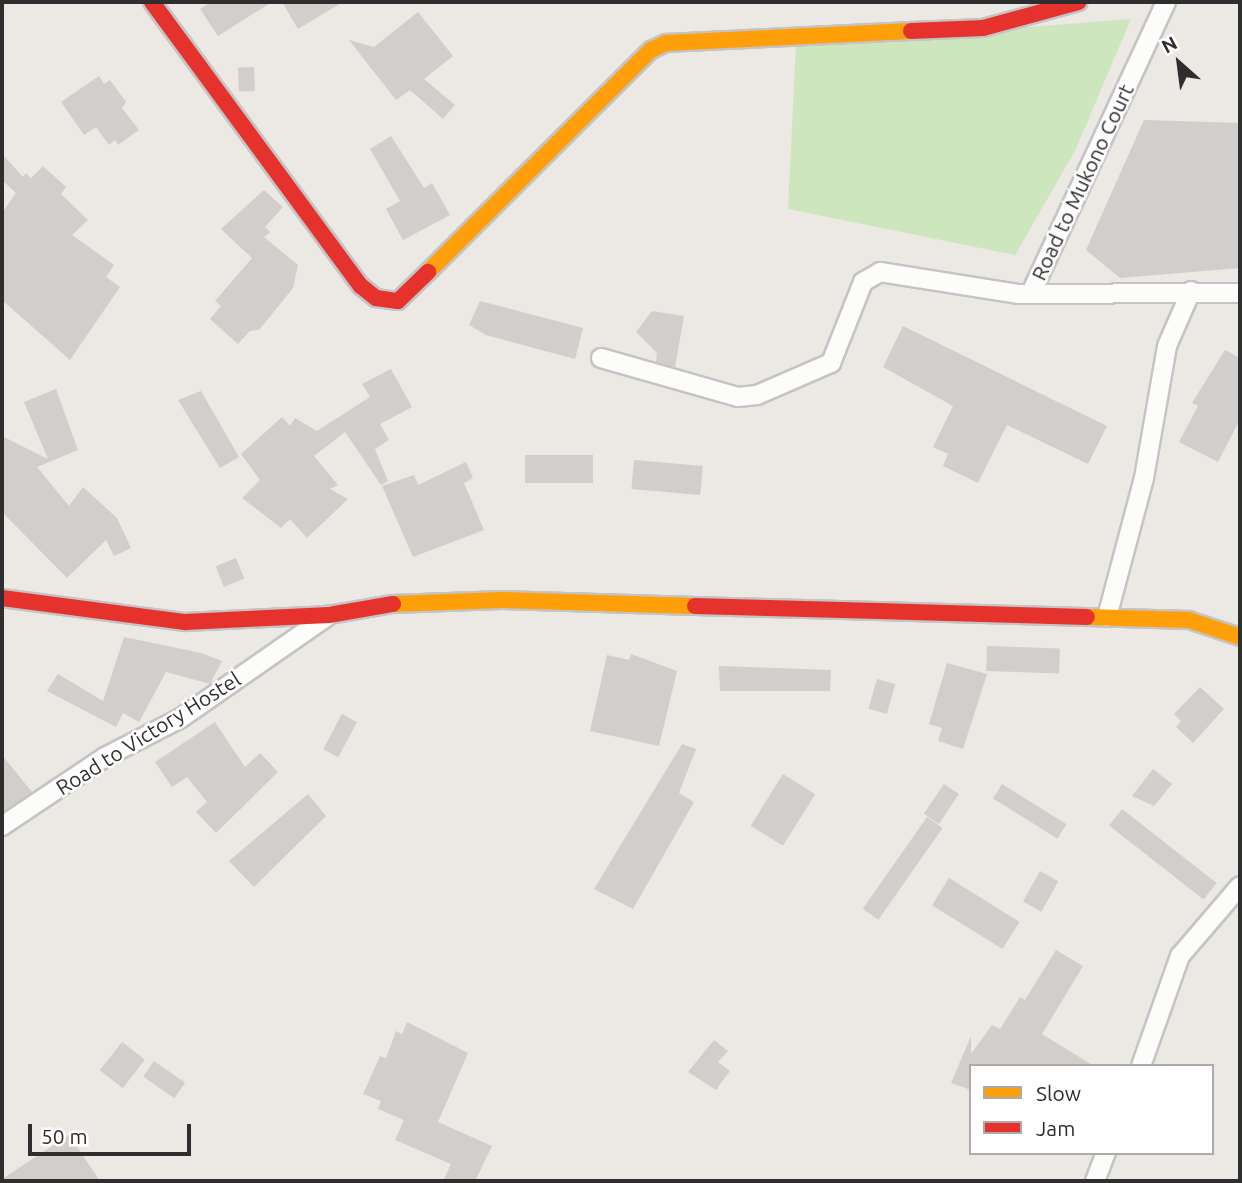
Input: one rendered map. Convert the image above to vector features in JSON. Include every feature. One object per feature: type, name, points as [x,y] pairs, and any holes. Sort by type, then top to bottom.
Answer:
[{"type":"street","points":[[152,2],[361,286],[389,300],[410,292],[633,67],[666,43],[983,28],[1079,2]]},
{"type":"street","name":"Road to Mukono Court","points":[[1166,2],[1031,293],[1240,293]]},
{"type":"street","points":[[601,358],[738,397],[757,396],[831,363],[870,275],[880,272],[1031,293]]},
{"type":"street","points":[[1107,618],[1144,478],[1167,345],[1191,291]]},
{"type":"street","points":[[2,598],[185,622],[329,615],[411,601],[502,600],[1189,620],[1240,637]]},
{"type":"street","name":"Road to Victory Hostel","points":[[2,826],[104,757],[181,718],[329,615]]},
{"type":"street","points":[[1142,1064],[1180,956],[1240,886]]},
{"type":"street","points":[[1095,1181],[1105,1155]]},
{"type":"green space","points":[[1131,19],[1075,151],[1015,255],[788,209],[796,45]]},
{"type":"building","points":[[211,2],[272,2],[218,36],[200,9]]},
{"type":"building","points":[[282,2],[343,2],[298,29]]},
{"type":"building","points":[[418,12],[453,56],[424,79],[455,105],[443,119],[410,90],[396,100],[349,40],[374,47]]},
{"type":"building","points":[[254,67],[255,91],[239,92],[238,68]]},
{"type":"building","points":[[99,76],[104,84],[110,80],[126,102],[122,108],[139,130],[118,145],[115,140],[109,145],[96,127],[84,135],[61,102]]},
{"type":"building","points":[[1144,120],[1240,123],[1240,268],[1120,278],[1086,250]]},
{"type":"building","points":[[391,136],[424,188],[432,183],[450,215],[403,240],[386,209],[400,201],[370,149]]},
{"type":"building","points":[[2,154],[23,177],[26,173],[31,178],[43,166],[66,187],[61,194],[88,220],[72,235],[114,265],[106,277],[120,287],[70,360],[2,300],[2,213],[16,193],[2,180]]},
{"type":"building","points":[[264,190],[283,207],[265,227],[270,232],[264,237],[298,265],[293,288],[259,330],[250,331],[238,344],[210,319],[221,306],[215,301],[252,258],[221,229]]},
{"type":"building","points":[[480,301],[583,328],[575,359],[486,335],[469,325]]},
{"type":"building","points":[[652,311],[684,316],[675,367],[656,362],[657,353],[636,332]]},
{"type":"building","points":[[903,326],[1107,426],[1088,464],[1007,425],[978,483],[943,466],[948,454],[933,447],[953,406],[883,367]]},
{"type":"building","points":[[1225,350],[1240,358],[1240,419],[1218,462],[1179,442],[1198,406],[1192,403]]},
{"type":"building","points":[[391,369],[412,407],[380,424],[389,440],[375,449],[388,481],[381,485],[345,432],[314,456],[338,485],[330,489],[348,499],[307,538],[290,519],[281,528],[242,498],[260,480],[241,454],[282,417],[290,426],[295,418],[317,431],[370,397],[362,384]]},
{"type":"building","points":[[56,389],[78,450],[37,467],[69,506],[83,487],[117,518],[131,548],[114,556],[106,540],[67,578],[2,512],[2,436],[48,459],[24,402]]},
{"type":"building","points":[[201,391],[239,457],[220,468],[178,400]]},
{"type":"building","points":[[525,455],[593,455],[593,483],[525,483]]},
{"type":"building","points":[[634,460],[703,466],[700,495],[631,489]]},
{"type":"building","points":[[466,462],[473,478],[464,483],[484,530],[413,557],[382,486],[414,475],[418,485]]},
{"type":"building","points":[[236,558],[244,578],[224,587],[216,566]]},
{"type":"building","points":[[124,637],[201,653],[222,661],[210,684],[166,672],[139,722],[123,713],[116,727],[47,691],[58,674],[103,701]]},
{"type":"building","points":[[987,646],[1060,649],[1059,674],[986,671]]},
{"type":"building","points":[[631,654],[677,671],[659,746],[590,731],[607,655],[629,660]]},
{"type":"building","points":[[947,663],[987,674],[963,749],[938,741],[942,728],[929,724]]},
{"type":"building","points":[[719,666],[831,670],[830,691],[720,691]]},
{"type":"building","points":[[877,679],[895,684],[887,714],[868,709]]},
{"type":"building","points":[[1200,687],[1224,709],[1193,743],[1176,727],[1181,721],[1174,714]]},
{"type":"building","points":[[342,714],[357,722],[338,757],[323,749]]},
{"type":"building","points":[[215,722],[245,767],[260,753],[278,772],[216,833],[196,812],[207,802],[187,777],[172,787],[155,762]]},
{"type":"building","points":[[682,744],[696,749],[679,793],[694,802],[633,909],[594,889]]},
{"type":"building","points":[[2,755],[32,792],[2,812]]},
{"type":"building","points":[[1153,769],[1172,784],[1154,806],[1132,796]]},
{"type":"building","points":[[783,774],[815,794],[783,846],[751,826]]},
{"type":"building","points":[[944,784],[959,794],[939,824],[924,814]]},
{"type":"building","points":[[1002,784],[1066,824],[1057,839],[993,798]]},
{"type":"building","points":[[308,794],[326,816],[254,887],[229,861]]},
{"type":"building","points":[[1122,809],[1217,883],[1204,899],[1109,826]]},
{"type":"building","points":[[927,817],[943,828],[878,920],[863,909]]},
{"type":"building","points":[[1040,871],[1058,881],[1041,912],[1023,902]]},
{"type":"building","points":[[949,878],[1019,922],[1002,949],[932,905]]},
{"type":"building","points":[[1056,950],[1083,966],[1042,1034],[1091,1064],[969,1064],[969,1089],[951,1083],[971,1036],[971,1054],[992,1025],[1000,1029],[1020,997],[1025,1000]]},
{"type":"building","points":[[407,1022],[468,1053],[438,1122],[492,1146],[475,1181],[443,1181],[451,1164],[395,1140],[404,1120],[378,1109],[381,1101],[363,1094],[380,1056],[386,1058],[396,1031],[402,1034]]},
{"type":"building","points":[[714,1040],[728,1051],[718,1062],[730,1071],[716,1090],[688,1072]]},
{"type":"building","points":[[122,1042],[145,1060],[123,1088],[100,1070]]},
{"type":"building","points":[[154,1061],[185,1083],[174,1098],[143,1077]]},
{"type":"building","points":[[69,1135],[100,1181],[2,1181],[2,1179]]},
{"type":"traffic: slow","points":[[428,272],[651,50],[666,43],[911,31]]},
{"type":"traffic: slow","points":[[393,604],[502,600],[695,606]]},
{"type":"traffic: slow","points":[[1087,617],[1189,620],[1240,637]]},
{"type":"traffic: jam","points":[[152,2],[361,286],[376,298],[398,301],[428,272]]},
{"type":"traffic: jam","points":[[911,31],[983,28],[1079,2]]},
{"type":"traffic: jam","points":[[2,598],[185,622],[329,615],[393,604]]},
{"type":"traffic: jam","points":[[695,606],[1087,617]]}]
